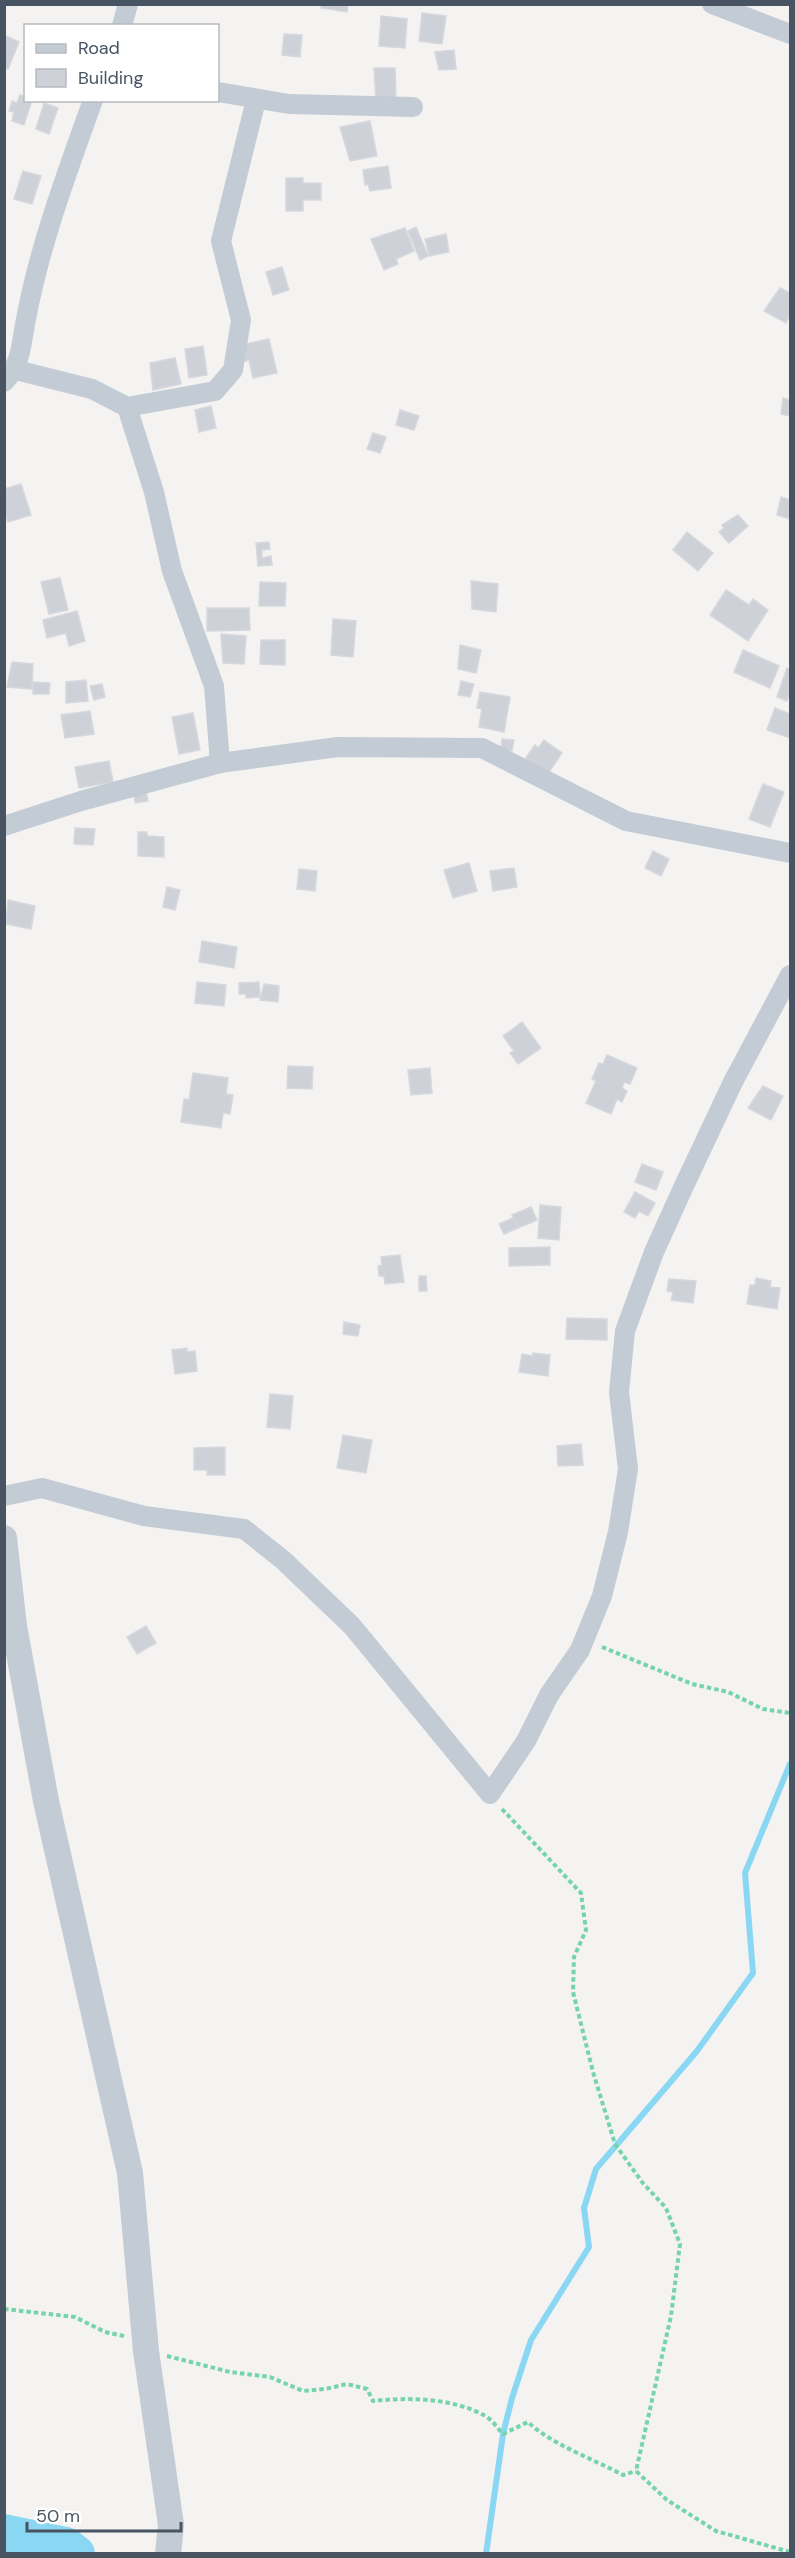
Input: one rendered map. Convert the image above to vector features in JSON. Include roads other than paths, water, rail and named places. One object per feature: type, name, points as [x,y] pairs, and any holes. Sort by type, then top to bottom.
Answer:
[{"type":"street","points":[[123,24],[128,4]]},
{"type":"street","points":[[712,4],[790,34]]},
{"type":"street","points":[[219,92],[289,104],[413,107]]},
{"type":"street","points":[[92,102],[47,231],[10,376],[92,389],[127,406],[215,391],[233,370],[241,320],[221,241],[256,100]]},
{"type":"street","points":[[127,406],[154,492],[172,571],[214,686],[220,763]]},
{"type":"street","points":[[4,826],[81,801],[220,763],[338,747],[482,748],[626,821],[790,853]]},
{"type":"street","points":[[4,1496],[42,1488],[144,1516],[244,1529],[283,1560],[352,1626],[490,1794],[526,1741],[549,1695],[580,1650],[602,1596],[613,1553],[628,1469],[618,1392],[625,1331],[654,1252],[683,1188],[733,1082],[790,975]]},
{"type":"street","points":[[4,1538],[14,1626],[46,1801],[130,2173],[146,2346],[171,2525],[168,2553]]},
{"type":"waterway","points":[[486,2554],[503,2434],[512,2398],[531,2340],[589,2247],[584,2208],[596,2169],[697,2051],[753,1973],[745,1873],[790,1764]]},
{"type":"waterway","points":[[4,2533],[66,2546],[76,2554]]}]
